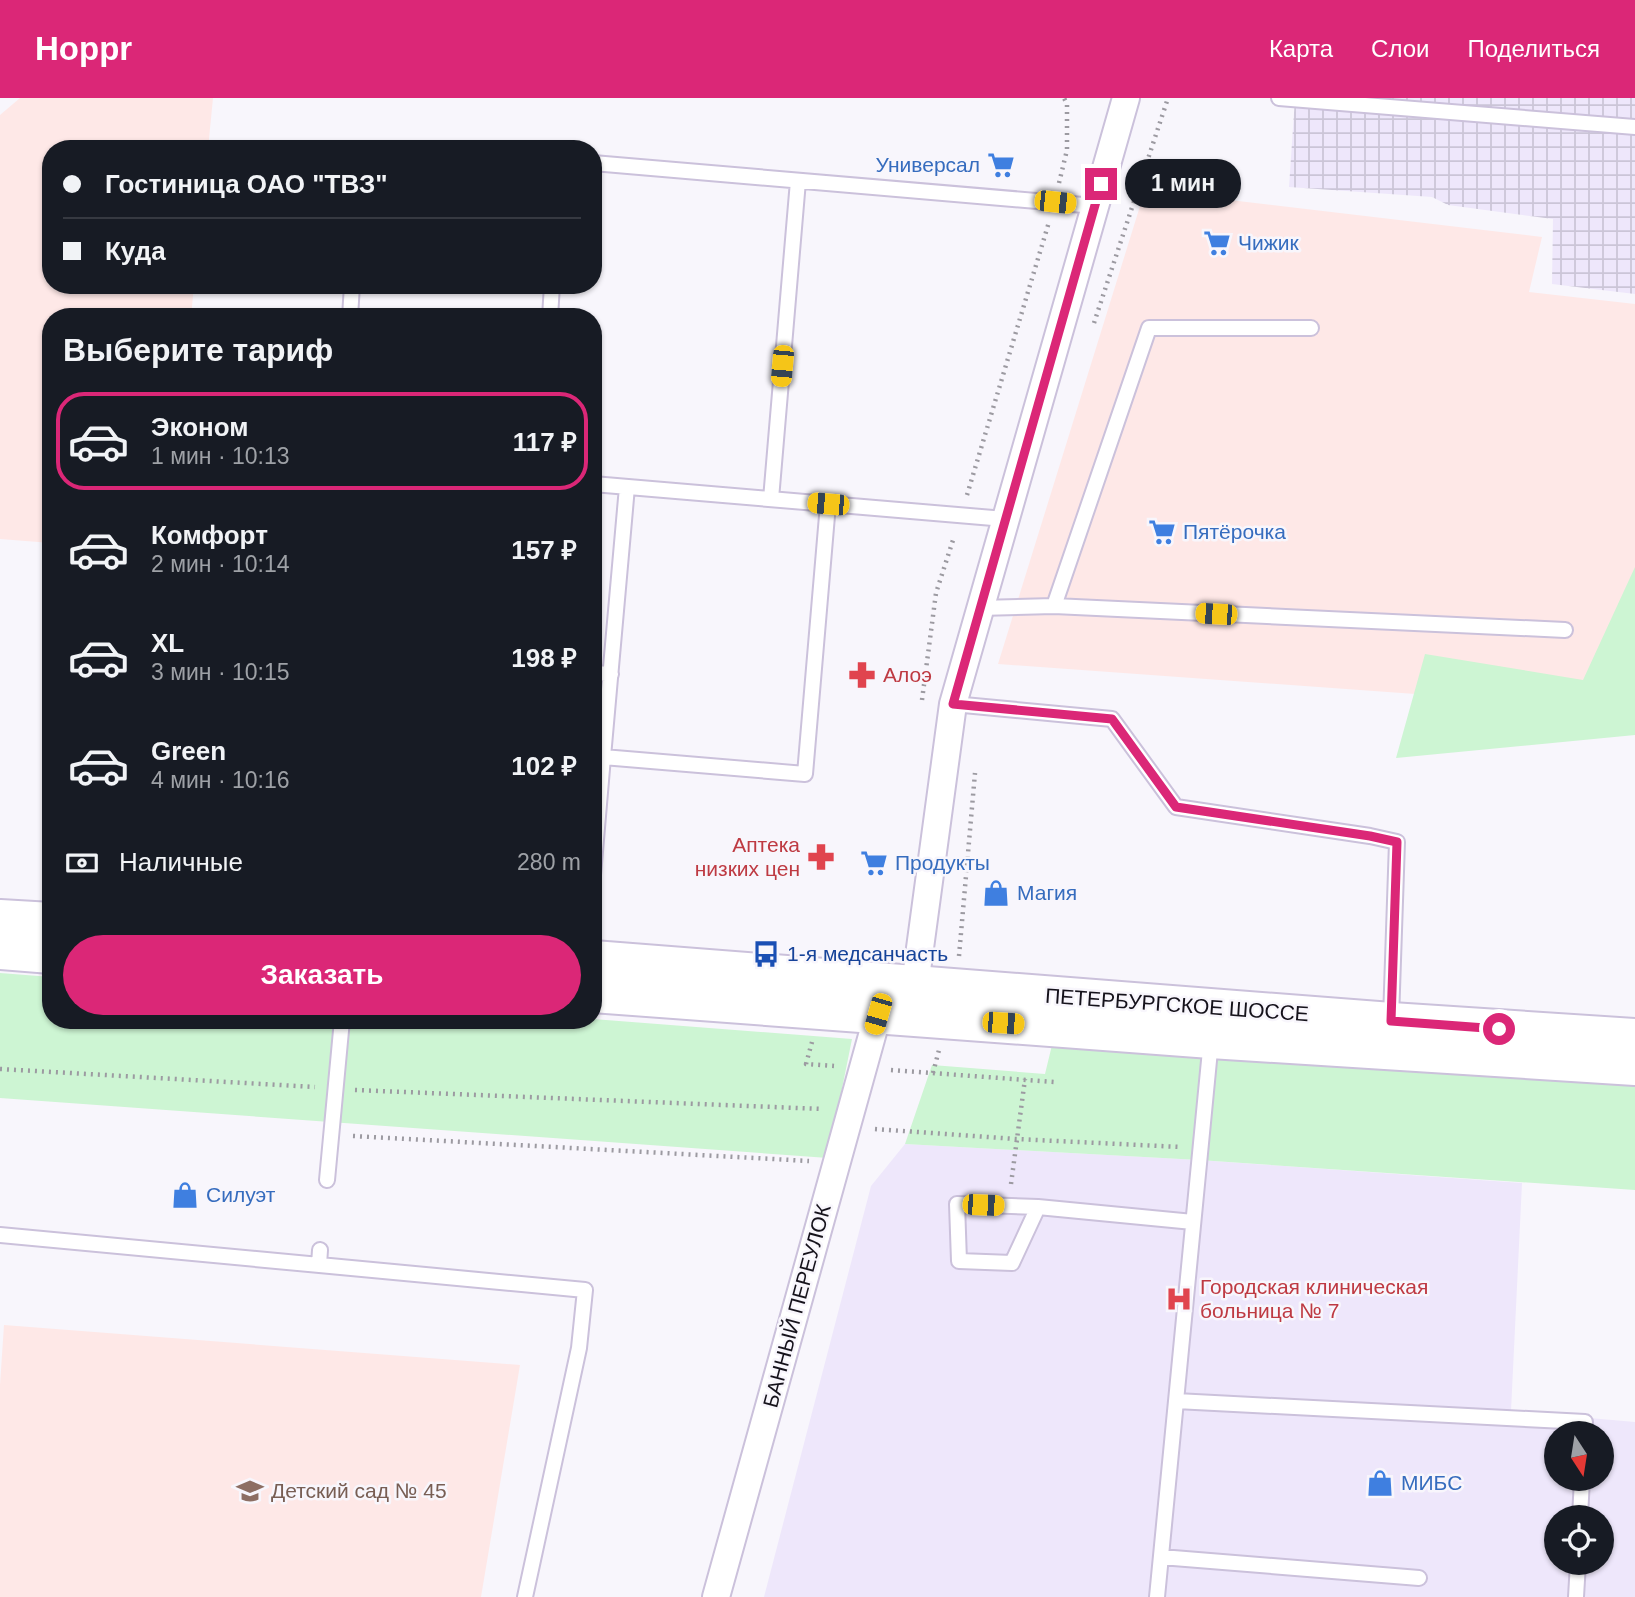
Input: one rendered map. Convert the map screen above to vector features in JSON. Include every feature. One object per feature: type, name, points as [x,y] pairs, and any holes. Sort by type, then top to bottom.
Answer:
[{"type":"main road","points":[[0,919],[42,921]]},
{"type":"main road","points":[[0,950],[42,953]]},
{"type":"main road","name":"ПЕТЕРБУРГСКОЕ ШОССЕ","points":[[602,961],[915,985],[949,1004]]},
{"type":"main road","points":[[878,1014],[915,985]]},
{"type":"main road","name":"ПЕТЕРБУРГСКОЕ ШОССЕ","points":[[602,994],[878,1014],[949,1004],[1212,1023],[1635,1066]]},
{"type":"main road","name":"ПЕТЕРБУРГСКОЕ ШОССЕ","points":[[1212,1023],[1391,1021],[1635,1038]]},
{"type":"street","points":[[915,985],[953,704],[1126,98]]},
{"type":"street","name":"БАННЫЙ ПЕРЕУЛОК","points":[[716,1597],[878,1014]]},
{"type":"lane","points":[[1279,98],[1635,127]]},
{"type":"lane","points":[[602,164],[1095,206]]},
{"type":"lane","points":[[771,499],[798,181]]},
{"type":"lane","points":[[1054,606],[1149,328],[1311,328]]},
{"type":"lane","points":[[602,485],[1005,519]]},
{"type":"lane","points":[[602,728],[611,674],[627,486]]},
{"type":"lane","points":[[602,752],[805,774],[828,504]]},
{"type":"lane","points":[[979,608],[1054,606],[1565,631]]},
{"type":"lane","points":[[602,674],[611,674]]},
{"type":"lane","points":[[953,704],[1112,719],[1176,807],[1397,842],[1391,1021]]},
{"type":"lane","points":[[1157,1597],[1212,1023]]},
{"type":"lane","points":[[327,1180],[341,1029]]},
{"type":"lane","points":[[1038,1207],[1012,1263],[959,1261],[957,1203],[1038,1207],[1193,1222]]},
{"type":"lane","points":[[0,1235],[320,1258],[585,1290],[579,1348],[524,1597]]},
{"type":"lane","points":[[1176,1401],[1566,1421]]},
{"type":"lane","points":[[1161,1557],[1419,1578]]},
{"type":"lane","points":[[1576,1597],[1577,1575]]},
{"type":"path","points":[[961,515],[1055,202],[1067,150],[1064,98]]},
{"type":"path","points":[[1091,333],[1168,98]]},
{"type":"path","points":[[933,1073],[959,958],[976,760]]},
{"type":"path","points":[[0,1069],[849,1119],[1016,1139],[1200,1148]]},
{"type":"path","points":[[863,1069],[1054,1082]]},
{"type":"path","points":[[1008,1206],[1025,1079]]},
{"type":"path","points":[[331,1135],[837,1162]]},
{"type":"shaded area","points":[[20,98],[213,98],[209,140],[42,140],[42,294],[193,294],[192,308],[42,308],[42,542],[0,539],[0,115]]},
{"type":"shaded area","points":[[1295,98],[1635,98],[1635,294],[1552,284],[1553,219],[1448,205],[1432,197],[1289,187]]},
{"type":"shaded area","points":[[1145,190],[1542,237],[1529,292],[1635,304],[1635,592],[1594,707],[998,664]]},
{"type":"shaded area","name":"Городская клиническая больница № 7","points":[[905,1144],[1199,1160],[1522,1183],[1511,1411],[1635,1422],[1635,1597],[764,1597],[871,1186]]},
{"type":"shaded area","name":"Детский сад № 45","points":[[4,1325],[520,1365],[481,1597],[0,1597],[0,1385]]},
{"type":"green space","points":[[1635,567],[1635,735],[1396,758],[1425,654],[1583,680]]},
{"type":"green space","points":[[0,973],[42,976],[42,1029],[602,1029],[602,1020],[852,1039],[828,1158],[0,1098]]},
{"type":"green space","points":[[1052,1045],[1635,1082],[1635,1190],[1199,1160],[905,1144],[932,1065],[1045,1074]]},
{"type":"place","name":"Универсал","points":[[1001,165]]},
{"type":"place","name":"Чижик","points":[[1217,243]]},
{"type":"place","name":"Пятёрочка","points":[[1162,532]]},
{"type":"place","name":"Алоэ","points":[[862,675]]},
{"type":"place","name":"Аптека низких цен","points":[[821,857]]},
{"type":"place","name":"Продукты","points":[[874,863]]},
{"type":"place","name":"Магия","points":[[996,893]]},
{"type":"place","name":"1-я медсанчасть","points":[[766,954]]},
{"type":"place","name":"Силуэт","points":[[185,1195]]},
{"type":"place","name":"Городская клиническая больница № 7","points":[[1179,1299]]},
{"type":"place","name":"МИБС","points":[[1380,1483]]},
{"type":"place","name":"Детский сад № 45","points":[[250,1491]]},
{"type":"route","points":[[1101,184],[953,704],[1112,719],[1176,807],[1397,842],[1391,1021],[1499,1029]]}]
